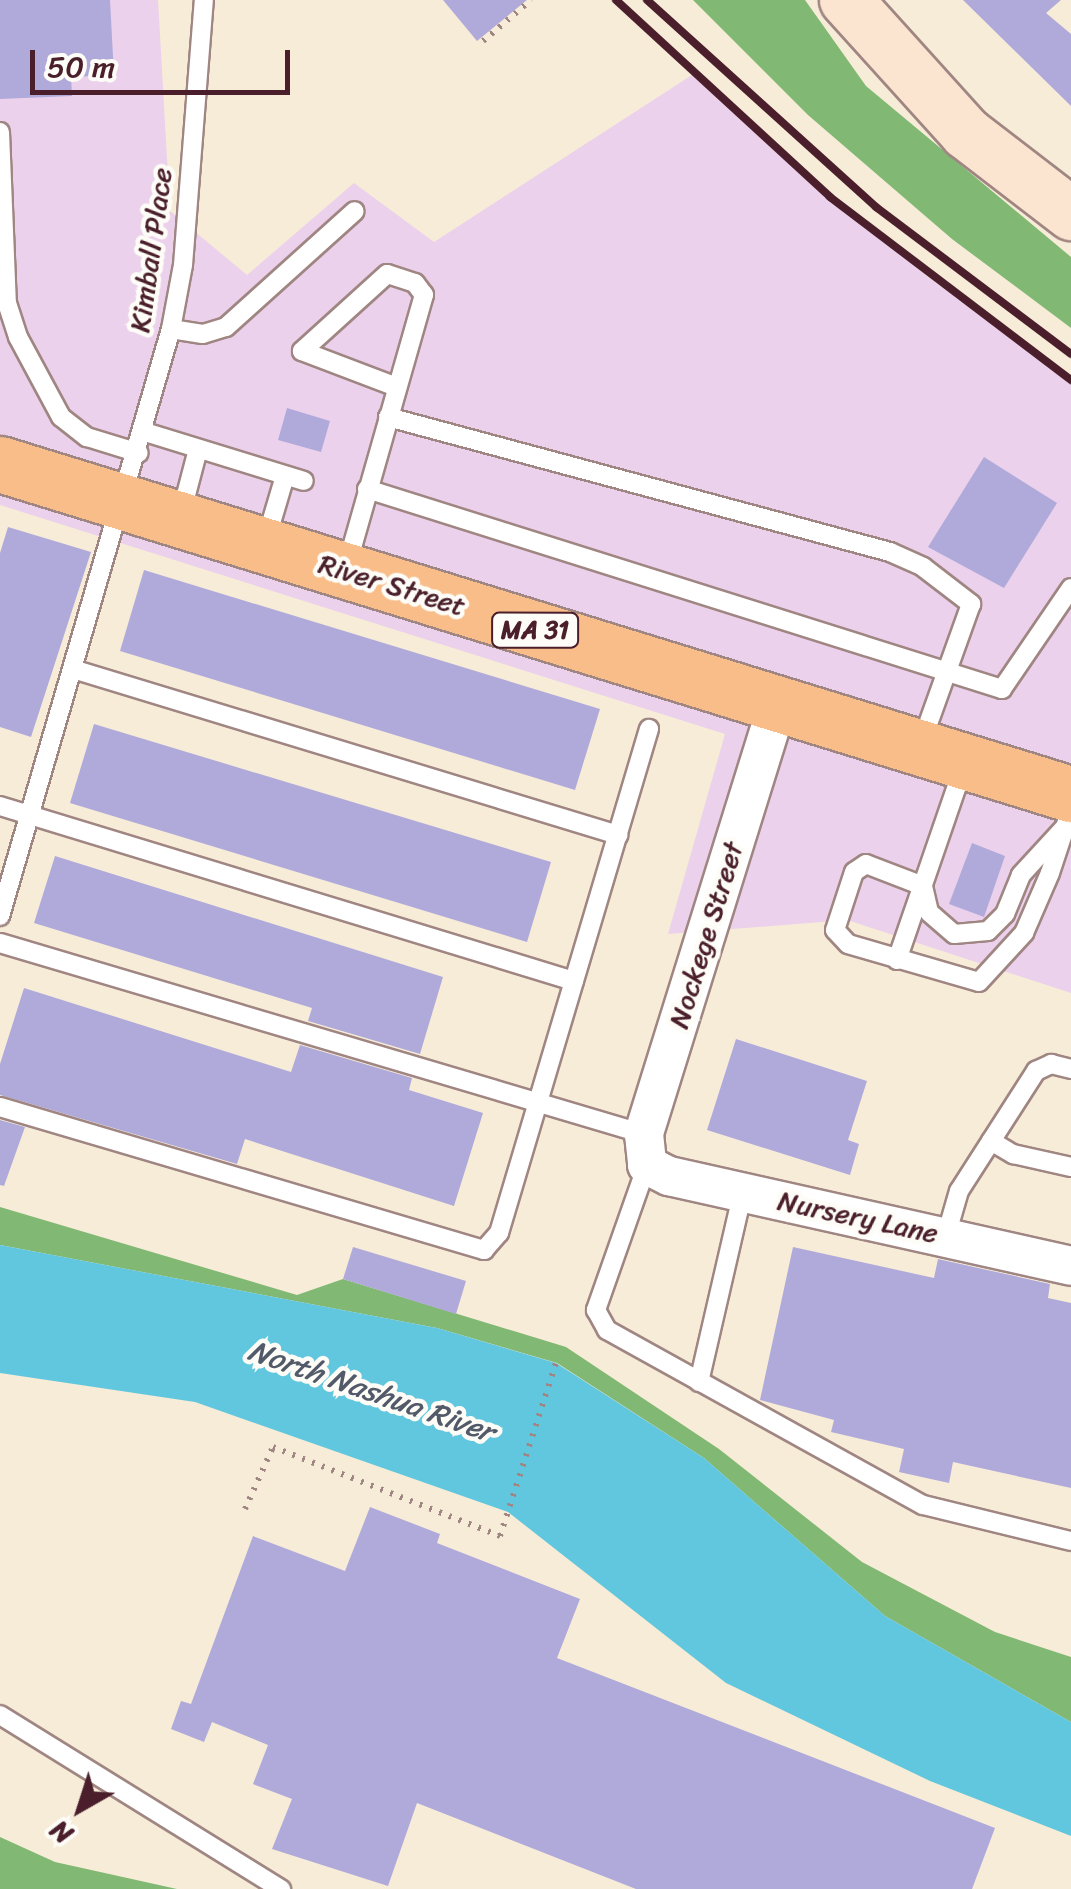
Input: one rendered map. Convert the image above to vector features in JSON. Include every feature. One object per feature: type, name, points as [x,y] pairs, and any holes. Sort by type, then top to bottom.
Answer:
[{"type":"highway","name":"River Street","points":[[0,464],[132,478],[180,520],[942,756],[1068,812]]},
{"type":"main road","points":[[846,0],[966,132],[1071,214]]},
{"type":"street","name":"Nockege Street","points":[[646,1149],[777,706]]},
{"type":"street","name":"Nursery Lane","points":[[646,1149],[669,1176],[1071,1266]]},
{"type":"lane","name":"Kimball Place","points":[[0,916],[132,478],[171,329],[183,266],[204,0]]},
{"type":"lane","points":[[0,132],[7,303],[18,337],[60,417],[132,478]]},
{"type":"lane","points":[[171,329],[202,334],[226,327],[356,210]]},
{"type":"lane","points":[[346,570],[424,295],[415,284],[387,274],[302,351],[397,387]]},
{"type":"lane","points":[[388,417],[906,558],[970,599],[948,668],[942,756],[923,886],[898,960]]},
{"type":"lane","points":[[145,432],[295,478],[264,546]]},
{"type":"lane","points":[[180,520],[198,449]]},
{"type":"lane","points":[[368,489],[948,668],[992,686],[1009,685],[1071,588]]},
{"type":"lane","points":[[76,670],[618,835]]},
{"type":"lane","points":[[0,1107],[484,1250],[499,1233],[650,729]]},
{"type":"lane","points":[[0,806],[574,981]]},
{"type":"lane","points":[[923,886],[930,912],[942,928],[954,934],[988,931],[1005,914],[1021,875],[1071,810]]},
{"type":"lane","points":[[923,886],[866,864],[854,872],[835,922],[848,944],[970,984],[988,977],[1024,933],[1068,812]]},
{"type":"lane","points":[[0,943],[538,1103],[646,1149],[596,1316],[607,1330],[936,1510],[1071,1541]]},
{"type":"lane","points":[[946,1236],[956,1197],[1036,1071],[1051,1064],[1071,1069]]},
{"type":"lane","points":[[991,1140],[1013,1154],[1071,1167]]},
{"type":"lane","points":[[699,1382],[744,1192]]},
{"type":"lane","points":[[0,1715],[281,1889]]},
{"type":"path","points":[[483,41],[532,0]]},
{"type":"path","points":[[245,1509],[273,1448],[500,1536],[556,1363]]},
{"type":"shaded area","points":[[0,0],[158,0],[170,211],[247,275],[354,183],[434,242],[692,75],[928,277],[1071,380],[1071,993],[847,920],[668,934],[725,734],[0,505]]},
{"type":"green space","points":[[693,0],[805,0],[866,86],[1071,257],[1071,328],[952,239],[808,115]]},
{"type":"green space","points":[[0,1207],[297,1295],[343,1279],[566,1347],[719,1449],[862,1562],[995,1632],[1071,1657],[1071,1722],[885,1616],[704,1458],[557,1363],[437,1328],[0,1245]]},
{"type":"green space","points":[[0,1837],[55,1862],[177,1889],[0,1889]]},
{"type":"water","name":"North Nashua River","points":[[0,1245],[437,1328],[556,1363],[704,1458],[885,1616],[1071,1722],[1071,1836],[930,1781],[726,1683],[508,1512],[195,1402],[0,1373]]},
{"type":"building","points":[[0,0],[110,0],[114,75],[71,77],[72,96],[0,99]]},
{"type":"building","points":[[443,0],[527,0],[477,41]]},
{"type":"building","points":[[963,0],[1061,0],[1046,13],[1071,34],[1071,106]]},
{"type":"building","points":[[287,408],[330,421],[321,452],[278,440]]},
{"type":"building","points":[[984,457],[1057,503],[1004,588],[928,547]]},
{"type":"building","points":[[8,527],[91,552],[31,737],[0,727],[0,553]]},
{"type":"building","points":[[144,570],[600,709],[575,790],[120,651]]},
{"type":"building","points":[[94,724],[551,862],[527,942],[70,803]]},
{"type":"building","points":[[972,843],[1005,856],[984,917],[949,904]]},
{"type":"building","points":[[55,856],[443,977],[420,1054],[308,1021],[312,1008],[34,923]]},
{"type":"building","points":[[24,988],[291,1072],[300,1045],[412,1078],[409,1090],[483,1113],[454,1206],[245,1139],[237,1164],[0,1095],[0,1064]]},
{"type":"building","points":[[736,1039],[867,1081],[848,1140],[859,1144],[850,1175],[707,1130]]},
{"type":"building","points":[[0,1120],[25,1127],[4,1186],[0,1185]]},
{"type":"building","points":[[353,1247],[466,1281],[456,1314],[343,1279]]},
{"type":"building","points":[[793,1247],[934,1278],[938,1259],[1050,1284],[1048,1298],[1071,1303],[1071,1488],[953,1462],[949,1483],[899,1472],[904,1449],[831,1432],[834,1420],[760,1400]]},
{"type":"building","points":[[370,1507],[440,1534],[437,1543],[580,1599],[557,1658],[995,1828],[972,1889],[636,1889],[417,1803],[388,1886],[272,1849],[292,1799],[253,1784],[268,1745],[212,1722],[204,1742],[171,1729],[181,1701],[191,1704],[253,1536],[345,1571]]},
{"type":"railway","points":[[616,0],[830,197],[1071,380]]},
{"type":"railway","points":[[647,0],[876,207],[1071,354]]}]
